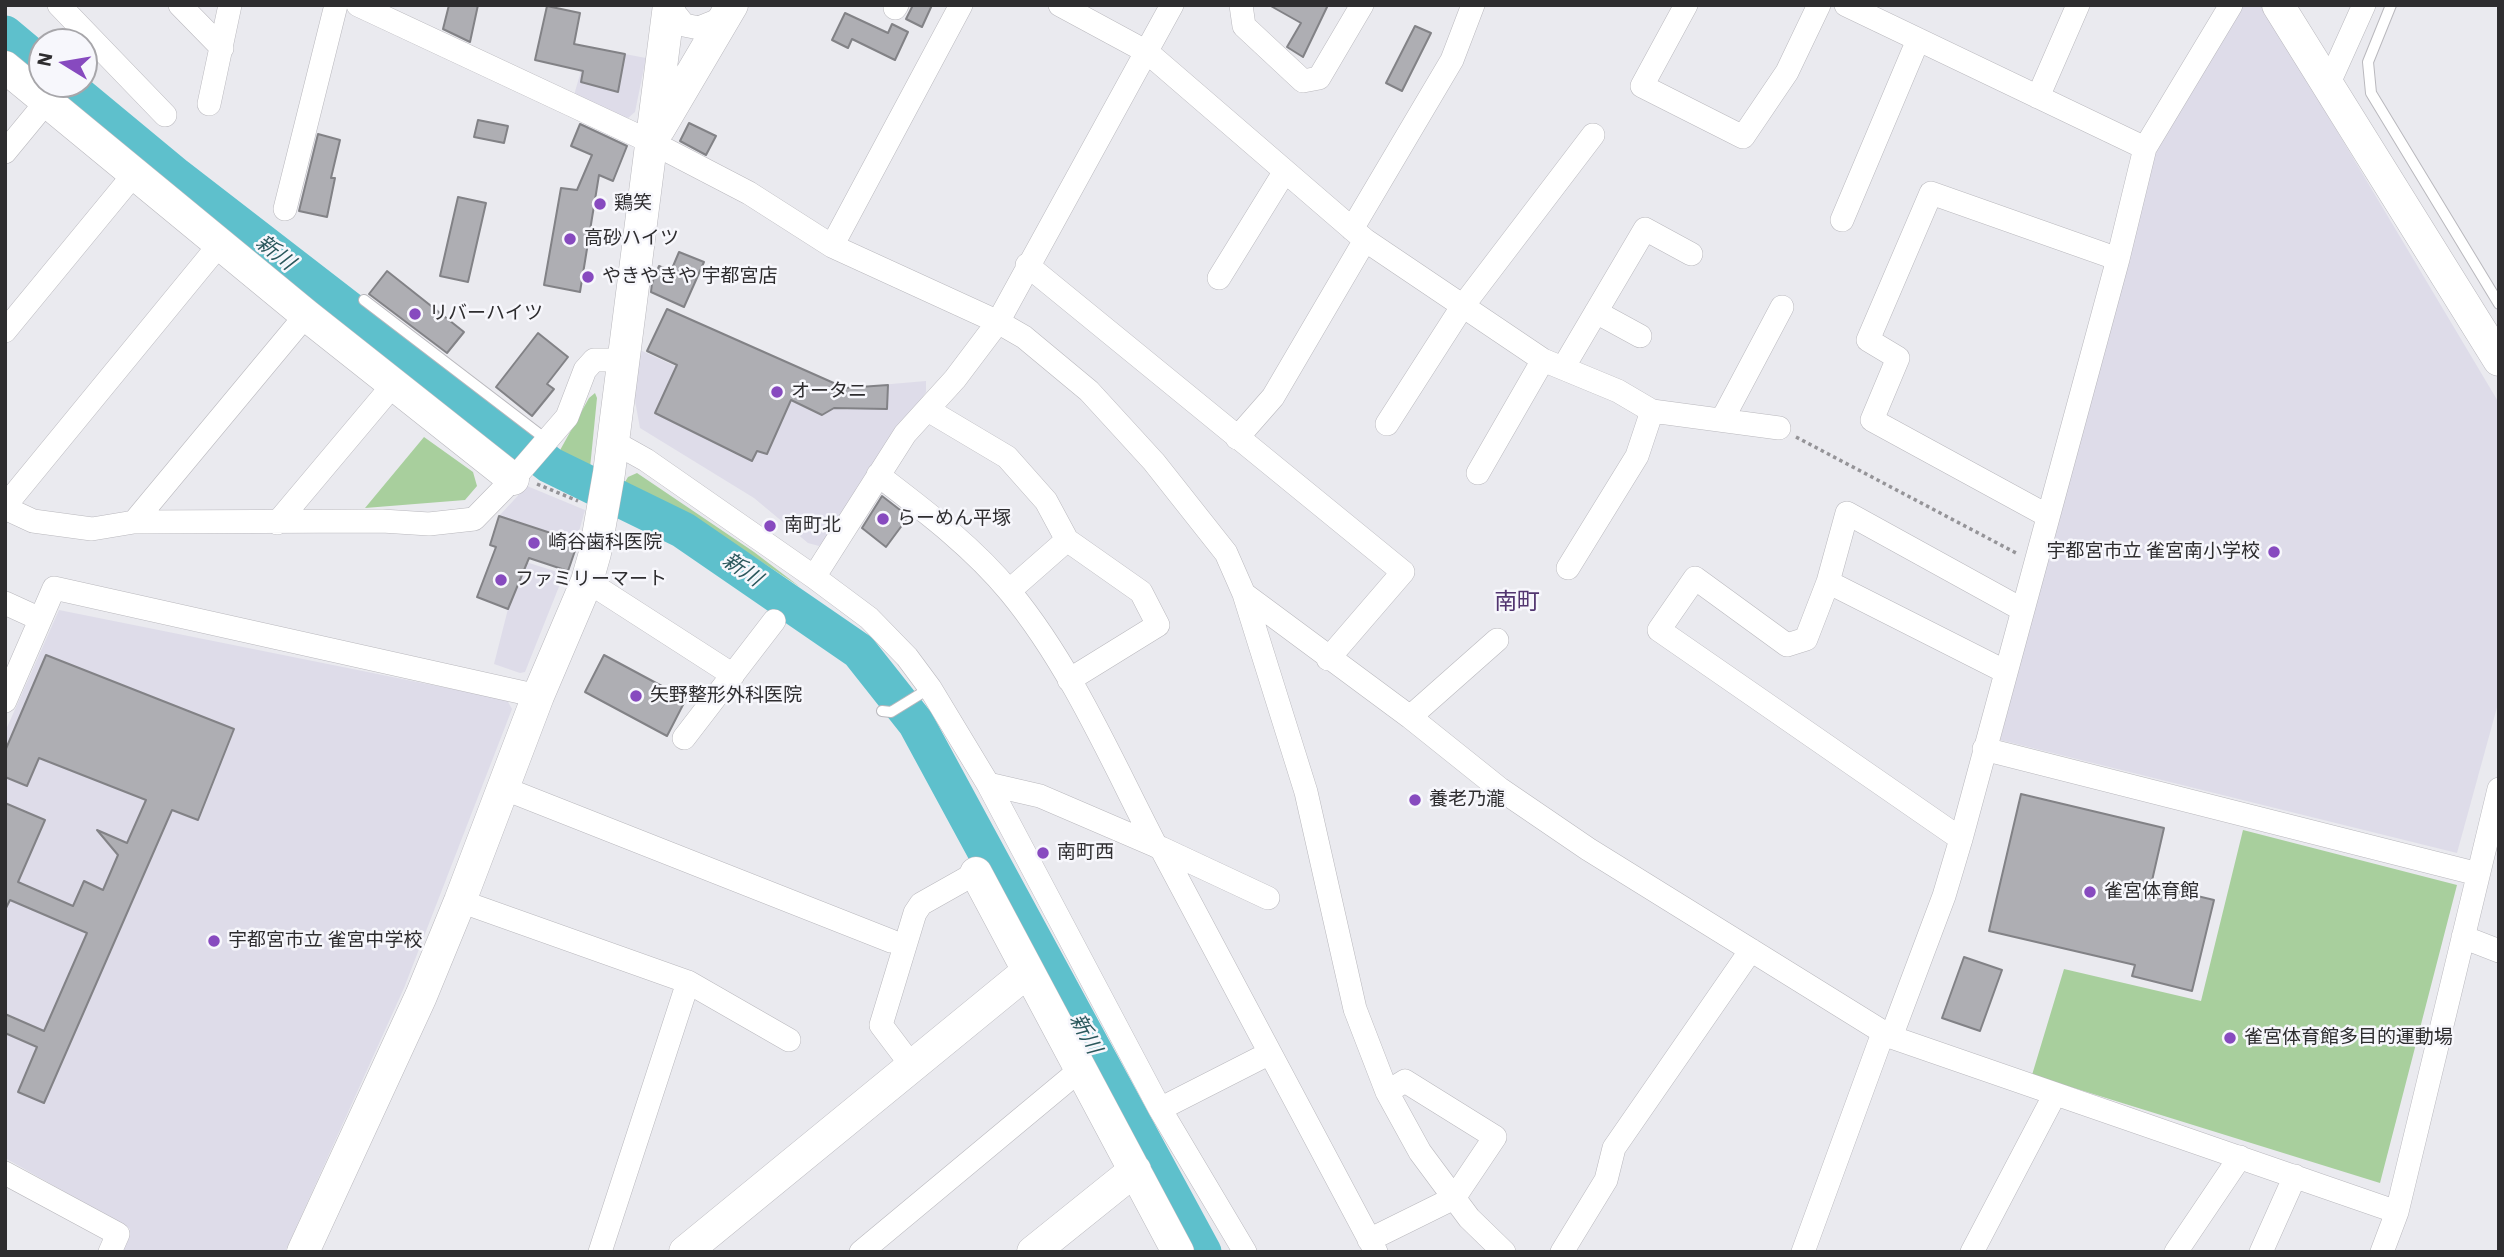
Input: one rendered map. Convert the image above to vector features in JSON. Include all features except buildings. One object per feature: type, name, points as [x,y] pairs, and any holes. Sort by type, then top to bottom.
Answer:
[{"type":"street","points":[[59,5],[165,115]]},
{"type":"street","points":[[180,5],[222,48]]},
{"type":"street","points":[[209,104],[230,5]]},
{"type":"street","points":[[285,209],[336,5]]},
{"type":"street","points":[[358,5],[651,142],[749,193],[832,246],[998,322],[1024,337],[1089,391],[1154,462],[1226,552],[1244,594],[1306,792],[1355,1009],[1387,1092],[1420,1152],[1469,1218],[1504,1252]]},
{"type":"street","points":[[832,246],[961,5]]},
{"type":"street","points":[[1060,5],[1147,52],[1359,234],[1462,307],[1553,364],[1618,391],[1652,411],[1779,428]]},
{"type":"street","points":[[814,577],[905,434],[956,379],[998,322],[1172,5]]},
{"type":"street","points":[[1241,5],[1244,26],[1303,81],[1320,78],[1362,5]]},
{"type":"street","points":[[1237,438],[1273,397],[1452,60],[1473,5]]},
{"type":"street","points":[[1686,5],[1642,86],[1743,137],[1787,72],[1819,5]]},
{"type":"street","points":[[1846,5],[2145,148]]},
{"type":"street","points":[[2038,97],[2078,5]]},
{"type":"street","points":[[1803,1252],[1944,896],[2118,259],[2145,148],[2231,5]]},
{"type":"street","points":[[2278,5],[2499,360]]},
{"type":"street","points":[[2328,85],[2364,5]]},
{"type":"street","points":[[303,1252],[421,996],[538,696],[587,581],[595,553],[609,473],[669,6]]},
{"type":"street","points":[[669,6],[684,25],[699,28],[728,12]]},
{"type":"street","points":[[651,142],[728,12]]},
{"type":"street","points":[[1842,220],[1918,40]]},
{"type":"street","points":[[5,67],[306,316],[515,477]]},
{"type":"street","points":[[5,152],[47,101]]},
{"type":"street","points":[[1387,424],[1462,307],[1593,135]]},
{"type":"street","points":[[1219,278],[1285,171]]},
{"type":"street","points":[[5,331],[135,173]]},
{"type":"street","points":[[2048,516],[1872,420],[1898,358],[1868,340],[1931,192],[2118,259]]},
{"type":"street","points":[[1478,473],[1553,364],[1596,312],[1645,229],[1691,254]]},
{"type":"street","points":[[219,245],[5,507],[33,521],[92,529],[134,522],[429,524],[474,519],[567,417],[585,370],[593,360],[622,360]]},
{"type":"street","points":[[1027,265],[1403,572],[1328,659]]},
{"type":"street","points":[[1722,420],[1782,307]]},
{"type":"street","points":[[1596,312],[1640,337]]},
{"type":"street","points":[[134,522],[306,316]]},
{"type":"street","points":[[277,523],[393,385]]},
{"type":"street","points":[[928,410],[1007,457],[1046,501],[1067,540],[1141,592],[1158,625],[1069,680]]},
{"type":"street","points":[[1568,568],[1637,456],[1652,411]]},
{"type":"street","points":[[612,441],[646,460],[814,577],[869,618],[907,657],[921,694],[989,783],[1160,1109],[1245,1252]]},
{"type":"street","points":[[878,475],[954,533],[1009,591],[1042,635],[1069,680],[1372,1246],[1454,1198],[1495,1137],[1405,1081],[1387,1092]]},
{"type":"street","points":[[1961,839],[1659,630],[1695,578],[1787,645],[1806,639],[1828,582],[1847,513],[2023,610]]},
{"type":"street","points":[[1009,591],[1067,540]]},
{"type":"street","points":[[587,581],[733,675]]},
{"type":"street","points":[[1828,582],[2006,672]]},
{"type":"street","points":[[5,701],[54,588],[538,696]]},
{"type":"street","points":[[1244,594],[1409,717],[1500,789],[1588,849],[1887,1035],[2397,1212]]},
{"type":"street","points":[[5,603],[40,619]]},
{"type":"street","points":[[684,738],[774,621]]},
{"type":"street","points":[[1409,717],[1497,640]]},
{"type":"street","points":[[1984,749],[2478,874]]},
{"type":"street","points":[[989,783],[1040,796],[1268,898]]},
{"type":"street","points":[[503,788],[891,941]]},
{"type":"street","points":[[2382,1252],[2397,1212],[2499,789]]},
{"type":"street","points":[[912,1066],[881,1025],[915,913],[920,904],[976,873],[1178,1252]]},
{"type":"street","points":[[460,901],[688,982],[789,1040]]},
{"type":"street","points":[[2463,937],[2499,951]]},
{"type":"street","points":[[1562,1252],[1606,1180],[1614,1148],[1751,950]]},
{"type":"street","points":[[685,1252],[1027,972]]},
{"type":"street","points":[[600,1252],[688,982]]},
{"type":"street","points":[[1160,1109],[1268,1054]]},
{"type":"street","points":[[862,1252],[1081,1069]]},
{"type":"street","points":[[1972,1252],[2055,1094]]},
{"type":"street","points":[[2176,1252],[2240,1157]]},
{"type":"street","points":[[1033,1252],[1135,1170]]},
{"type":"street","points":[[5,1173],[118,1234],[110,1252]]},
{"type":"street","points":[[2261,1252],[2295,1176]]},
{"type":"lane","points":[[2390,5],[2368,62],[2371,93],[2499,304]]},
{"type":"lane","points":[[364,300],[544,444]]},
{"type":"lane","points":[[887,712],[921,694]]},
{"type":"path","points":[[1779,428],[2035,562]]},
{"type":"path","points":[[515,477],[603,511]]},
{"type":"shaded area","name":"宇都宮市立 雀宮南小学校","points":[[2241,5],[2262,5],[2499,403],[2499,700],[2457,853],[2000,740],[2151,155]]},
{"type":"shaded area","points":[[588,47],[646,58],[635,112],[628,118],[574,95]]},
{"type":"shaded area","points":[[697,322],[845,388],[926,381],[926,392],[832,535],[819,546],[808,543],[754,498],[640,428],[634,395],[640,350],[675,366]]},
{"type":"shaded area","points":[[527,486],[585,510],[568,571],[490,545],[499,516]]},
{"type":"shaded area","points":[[494,552],[564,574],[525,672],[520,673],[494,664],[508,609],[477,597]]},
{"type":"shaded area","name":"宇都宮市立 雀宮中学校","points":[[59,610],[507,700],[512,709],[404,988],[285,1252],[121,1252],[130,1229],[5,1158],[5,732]]},
{"type":"green space","points":[[595,393],[597,398],[590,468],[559,452],[589,398]]},
{"type":"green space","points":[[424,437],[473,472],[477,486],[465,500],[365,508]]},
{"type":"green space","points":[[637,473],[754,552],[800,587],[693,518],[625,482],[628,477]]},
{"type":"green space","name":"雀宮体育館多目的運動場","points":[[2243,830],[2457,885],[2380,1183],[2032,1075],[2064,969],[2201,1001]]},
{"type":"waterway","name":"新川","points":[[5,34],[28,53]]},
{"type":"waterway","name":"新川","points":[[82,98],[176,176],[550,465],[683,530],[859,651],[916,723],[1203,1252]]},
{"type":"place","name":"鶏笑","points":[[600,204]]},
{"type":"place","name":"高砂ハイツ","points":[[570,239]]},
{"type":"place","name":"やきやきや 宇都宮店","points":[[588,277]]},
{"type":"place","name":"リバーハイツ","points":[[415,314]]},
{"type":"place","name":"オータニ","points":[[777,392]]},
{"type":"place","name":"らーめん平塚","points":[[883,519]]},
{"type":"place","name":"南町北","points":[[770,526]]},
{"type":"place","name":"崎谷歯科医院","points":[[534,543]]},
{"type":"place","name":"宇都宮市立 雀宮南小学校","points":[[2274,552]]},
{"type":"place","name":"ファミリーマート","points":[[501,580]]},
{"type":"place","name":"矢野整形外科医院","points":[[636,696]]},
{"type":"place","name":"養老乃瀧","points":[[1415,800]]},
{"type":"place","name":"南町西","points":[[1043,853]]},
{"type":"place","name":"雀宮体育館","points":[[2090,892]]},
{"type":"place","name":"宇都宮市立 雀宮中学校","points":[[214,941]]},
{"type":"place","name":"雀宮体育館多目的運動場","points":[[2230,1038]]},
{"type":"district","name":"南町","points":[[1517,602]]}]
